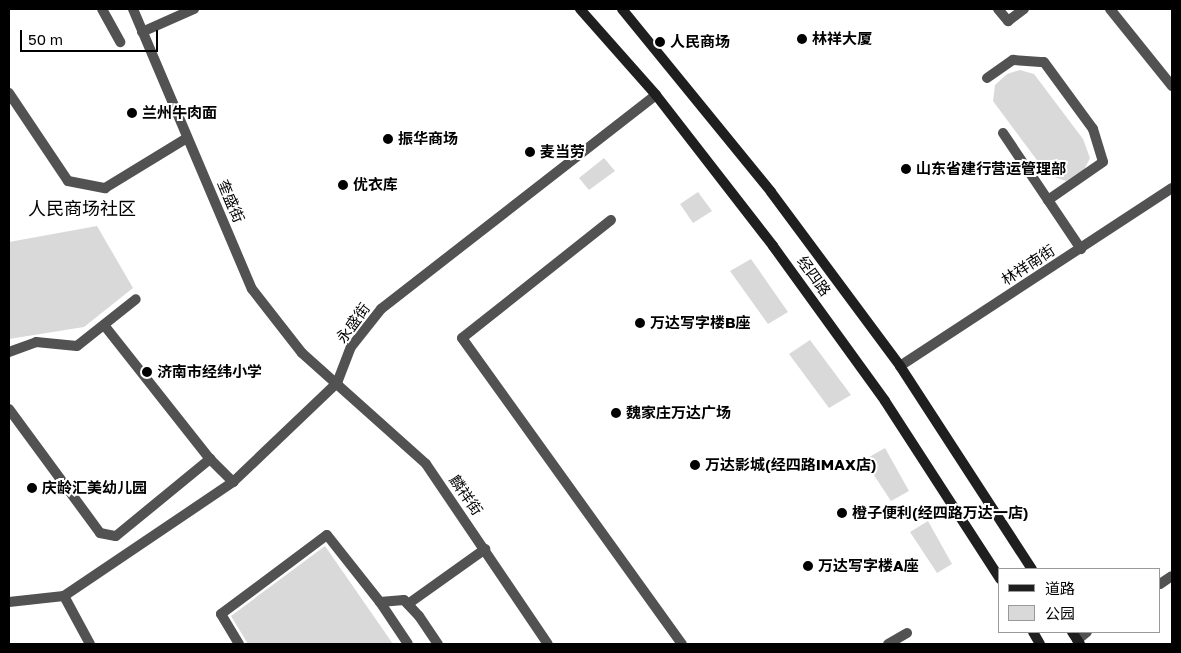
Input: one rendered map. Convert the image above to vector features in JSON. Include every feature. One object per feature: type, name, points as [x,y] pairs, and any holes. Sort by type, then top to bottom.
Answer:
[{"type":"main road","name":"经四路","points":[[580,9],[656,95],[773,246],[886,401],[998,576]]},
{"type":"main road","name":"经四路","points":[[622,9],[772,192],[900,366],[1031,568]]},
{"type":"main road","points":[[1034,633],[1040,644]]},
{"type":"street","points":[[102,9],[120,42]]},
{"type":"street","name":"奎盛街","points":[[133,9],[252,289],[302,353],[337,383]]},
{"type":"street","points":[[142,32],[194,9]]},
{"type":"street","points":[[998,9],[1008,21],[1024,9]]},
{"type":"street","points":[[1110,9],[1172,86]]},
{"type":"street","points":[[987,78],[1013,60],[1044,62],[1093,129],[1103,162],[1048,200]]},
{"type":"street","points":[[9,93],[68,181],[105,188],[187,138]]},
{"type":"street","name":"永盛街","points":[[64,596],[233,482],[337,383],[351,347],[381,308],[656,95]]},
{"type":"street","points":[[1003,133],[1081,248]]},
{"type":"street","name":"林祥南街","points":[[900,366],[1172,188]]},
{"type":"street","points":[[611,220],[462,338],[682,644]]},
{"type":"street","points":[[9,352],[36,342],[77,346],[136,299]]},
{"type":"street","points":[[104,325],[210,459],[233,482]]},
{"type":"street","name":"麟祥街","points":[[337,383],[426,464],[548,644]]},
{"type":"street","points":[[9,409],[100,533],[116,536],[210,459]]},
{"type":"street","points":[[239,644],[221,614],[327,535],[380,602],[408,644]]},
{"type":"street","points":[[408,604],[485,549]]},
{"type":"street","points":[[1161,583],[1172,576]]},
{"type":"street","points":[[9,602],[64,596],[90,644]]},
{"type":"street","points":[[380,602],[404,600],[419,616],[438,644]]},
{"type":"street","points":[[888,644],[907,633]]},
{"type":"green space","points":[[1020,70],[1034,74],[1083,139],[1090,158],[1083,172],[1066,181],[1048,175],[993,101],[995,85],[1007,74]]},
{"type":"green space","points":[[604,158],[615,171],[589,190],[579,178]]},
{"type":"green space","points":[[698,192],[712,211],[693,223],[680,204]]},
{"type":"green space","points":[[97,226],[133,288],[84,327],[9,339],[9,242]]},
{"type":"green space","points":[[751,259],[788,312],[768,324],[730,271]]},
{"type":"green space","points":[[810,340],[851,395],[829,408],[789,354]]},
{"type":"green space","points":[[885,448],[909,491],[891,501],[864,460]]},
{"type":"green space","points":[[928,521],[952,564],[937,573],[910,532]]},
{"type":"green space","points":[[325,546],[393,644],[248,644],[231,616]]},
{"type":"place","name":"林祥大厦","points":[[802,39]]},
{"type":"place","name":"人民商场","points":[[660,42]]},
{"type":"place","name":"兰州牛肉面","points":[[132,113]]},
{"type":"place","name":"振华商场","points":[[388,139]]},
{"type":"place","name":"麦当劳","points":[[530,152]]},
{"type":"place","name":"山东省建行营运管理部","points":[[906,169]]},
{"type":"place","name":"优衣库","points":[[343,185]]},
{"type":"place","name":"万达写字楼B座","points":[[640,323]]},
{"type":"place","name":"济南市经纬小学","points":[[147,372]]},
{"type":"place","name":"魏家庄万达广场","points":[[616,413]]},
{"type":"place","name":"万达影城(经四路IMAX店)","points":[[695,465]]},
{"type":"place","name":"庆龄汇美幼儿园","points":[[32,488]]},
{"type":"place","name":"橙子便利(经四路万达一店)","points":[[842,513]]},
{"type":"place","name":"万达写字楼A座","points":[[808,566]]},
{"type":"district","name":"人民商场社区","points":[[82,208]]}]
